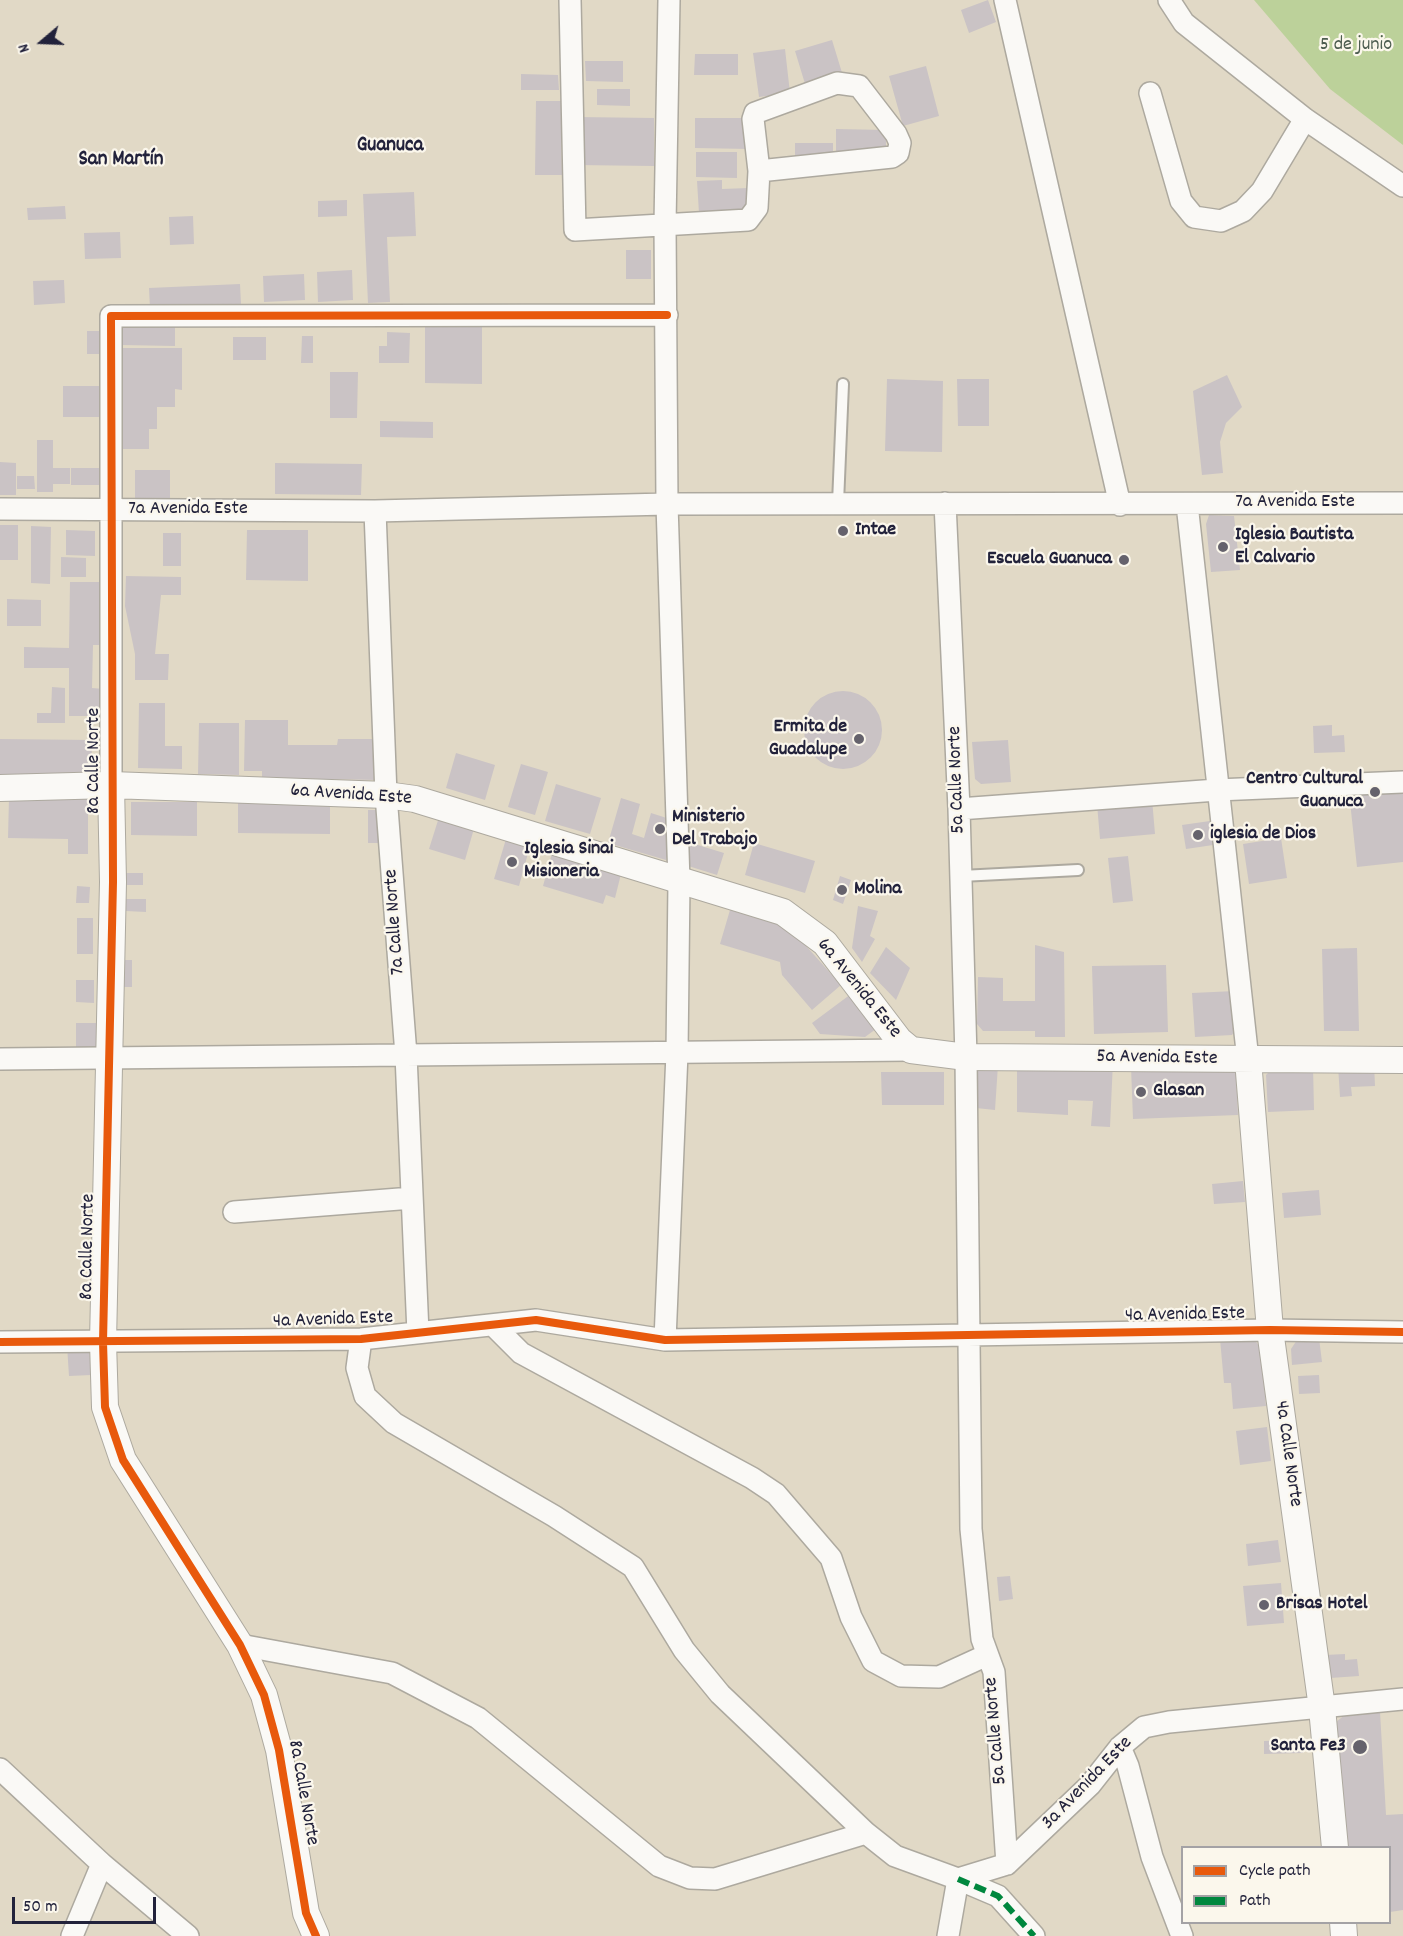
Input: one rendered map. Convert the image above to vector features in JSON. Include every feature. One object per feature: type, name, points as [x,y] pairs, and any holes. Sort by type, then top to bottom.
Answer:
[{"type":"street","points":[[570,0],[575,230],[748,220],[757,208],[759,171],[753,119],[755,113],[837,83],[859,86],[896,134],[900,143],[898,153],[892,157],[759,171]]},
{"type":"street","points":[[665,1341],[677,1053],[679,882],[667,504],[665,224],[669,0]]},
{"type":"street","points":[[1005,0],[1120,505]]},
{"type":"street","points":[[1169,0],[1184,23],[1305,119],[1403,186]]},
{"type":"street","points":[[1150,93],[1181,201],[1194,217],[1221,221],[1243,211],[1262,191],[1305,119]]},
{"type":"street","name":"8a Calle Norte","points":[[316,1936],[306,1912],[279,1750],[264,1695],[240,1645],[123,1460],[105,1407],[103,1342],[112,882],[111,315],[667,315]]},
{"type":"street","name":"7a Avenida Este","points":[[0,509],[375,511],[667,504],[1403,503]]},
{"type":"street","name":"5a Calle Norte","points":[[945,504],[959,809],[966,1057],[967,1336],[971,1529],[982,1639],[994,1672],[1007,1864]]},
{"type":"street","points":[[1187,504],[1248,1060]]},
{"type":"street","name":"7a Calle Norte","points":[[375,511],[386,795],[406,1055],[418,1333]]},
{"type":"street","points":[[959,809],[1217,790],[1403,782]]},
{"type":"street","name":"6a Avenida Este","points":[[0,788],[111,785],[386,795],[415,799],[679,882],[783,912],[825,943],[899,1040],[911,1050]]},
{"type":"street","points":[[0,1059],[911,1050]]},
{"type":"street","name":"5a Avenida Este","points":[[911,1050],[966,1057],[1403,1060]]},
{"type":"street","name":"4a Calle Norte","points":[[1248,1060],[1270,1330],[1322,1708],[1335,1846]]},
{"type":"street","points":[[234,1212],[412,1198]]},
{"type":"street","name":"4a Avenida Este","points":[[0,1342],[360,1339],[536,1320],[665,1341],[1270,1330],[1403,1332]]},
{"type":"street","points":[[493,1325],[521,1353],[752,1478],[776,1494],[831,1558],[851,1617],[873,1661],[901,1676],[939,1677],[987,1655]]},
{"type":"street","points":[[360,1339],[357,1368],[365,1396],[394,1423],[554,1516],[633,1567],[684,1650],[720,1694],[866,1833],[896,1856],[998,1896],[1034,1936]]},
{"type":"street","points":[[240,1645],[392,1673],[468,1713],[659,1866],[690,1878],[715,1879],[866,1833]]},
{"type":"street","name":"3a Avenida Este","points":[[958,1880],[1007,1864],[1090,1785],[1120,1748],[1144,1727],[1169,1722],[1403,1698]]},
{"type":"street","points":[[1120,1748],[1128,1766],[1152,1857],[1182,1936]]},
{"type":"street","points":[[0,1769],[102,1864],[188,1936]]},
{"type":"street","points":[[72,1936],[102,1864]]},
{"type":"street","points":[[948,1936],[958,1880]]},
{"type":"lane","points":[[838,503],[843,384]]},
{"type":"lane","points":[[961,876],[1078,870]]},
{"type":"green space","name":"5 de junio","points":[[1254,0],[1403,0],[1403,145],[1330,89]]},
{"type":"building","points":[[988,0],[996,22],[969,33],[961,10]]},
{"type":"building","points":[[832,40],[843,76],[806,87],[795,51]]},
{"type":"building","points":[[785,49],[790,93],[759,97],[753,53]]},
{"type":"building","points":[[695,54],[738,54],[738,75],[694,75]]},
{"type":"building","points":[[585,61],[623,61],[623,82],[586,81]]},
{"type":"building","points":[[926,66],[939,116],[903,126],[889,76]]},
{"type":"building","points":[[521,74],[558,75],[559,90],[521,90]]},
{"type":"building","points":[[597,89],[630,89],[630,106],[597,105]]},
{"type":"building","points":[[536,101],[568,101],[568,137],[561,137],[562,175],[535,175]]},
{"type":"building","points":[[577,117],[654,118],[654,166],[576,165]]},
{"type":"building","points":[[695,118],[749,118],[749,149],[695,148]]},
{"type":"building","points":[[836,129],[886,130],[886,154],[836,154]]},
{"type":"building","points":[[795,143],[833,143],[833,163],[795,163]]},
{"type":"building","points":[[696,152],[737,152],[737,178],[696,177]]},
{"type":"building","points":[[722,180],[722,189],[749,188],[750,211],[699,213],[697,181]]},
{"type":"building","points":[[414,192],[416,236],[387,237],[390,302],[368,303],[363,194]]},
{"type":"building","points":[[347,200],[347,216],[318,217],[318,201]]},
{"type":"building","points":[[65,206],[66,219],[28,220],[27,208]]},
{"type":"building","points":[[193,216],[194,244],[170,245],[169,217]]},
{"type":"building","points":[[120,232],[121,258],[85,259],[84,233]]},
{"type":"building","points":[[626,250],[651,250],[651,279],[626,279]]},
{"type":"building","points":[[352,270],[353,300],[318,302],[317,272]]},
{"type":"building","points":[[304,274],[305,300],[264,302],[263,276]]},
{"type":"building","points":[[64,280],[65,303],[34,305],[33,281]]},
{"type":"building","points":[[240,284],[241,304],[150,308],[149,288]]},
{"type":"building","points":[[425,324],[482,325],[482,384],[425,383]]},
{"type":"building","points":[[121,327],[175,327],[175,346],[121,345]]},
{"type":"building","points":[[87,331],[101,331],[101,354],[87,354]]},
{"type":"building","points":[[387,332],[410,333],[409,363],[379,363],[379,346],[387,346]]},
{"type":"building","points":[[302,336],[313,336],[313,363],[301,363]]},
{"type":"building","points":[[233,337],[266,337],[266,360],[233,360]]},
{"type":"building","points":[[122,348],[182,348],[182,390],[175,389],[175,407],[157,407],[157,429],[149,429],[149,449],[122,449]]},
{"type":"building","points":[[330,372],[358,372],[357,418],[330,418]]},
{"type":"building","points":[[1227,375],[1242,407],[1226,423],[1220,442],[1223,473],[1202,475],[1193,391]]},
{"type":"building","points":[[887,379],[943,381],[942,452],[885,451]]},
{"type":"building","points":[[957,379],[989,379],[989,426],[958,426]]},
{"type":"building","points":[[63,386],[103,386],[103,417],[63,417]]},
{"type":"building","points":[[380,421],[433,422],[433,438],[380,437]]},
{"type":"building","points":[[37,440],[53,440],[53,468],[70,468],[70,484],[53,484],[53,492],[37,492]]},
{"type":"building","points":[[0,462],[16,463],[16,495],[0,495]]},
{"type":"building","points":[[275,463],[362,464],[361,495],[275,494]]},
{"type":"building","points":[[71,468],[103,468],[103,485],[71,485]]},
{"type":"building","points":[[135,470],[170,470],[170,498],[135,498]]},
{"type":"building","points":[[17,476],[34,476],[35,489],[17,489]]},
{"type":"building","name":"Iglesia Bautista El Calvario","points":[[1209,515],[1234,516],[1240,570],[1211,572],[1206,524]]},
{"type":"building","points":[[0,525],[18,525],[18,560],[0,560]]},
{"type":"building","points":[[31,526],[51,527],[50,584],[31,583]]},
{"type":"building","points":[[66,530],[95,531],[95,556],[66,555]]},
{"type":"building","points":[[247,530],[308,530],[308,581],[246,580]]},
{"type":"building","points":[[163,533],[181,533],[181,566],[163,566]]},
{"type":"building","points":[[61,557],[86,558],[86,577],[61,577]]},
{"type":"building","points":[[126,576],[181,577],[181,595],[161,595],[155,654],[169,654],[168,680],[135,680],[135,654],[125,606]]},
{"type":"building","points":[[70,582],[102,582],[102,645],[93,645],[92,688],[104,689],[104,716],[69,716],[69,668],[24,668],[24,647],[69,648]]},
{"type":"building","points":[[7,599],[41,600],[41,626],[7,626]]},
{"type":"building","points":[[52,687],[65,688],[65,723],[37,723],[37,713],[51,713]]},
{"type":"building","points":[[843,691],[858,694],[871,702],[879,715],[882,730],[879,745],[871,758],[858,766],[843,769],[828,766],[815,758],[807,745],[804,730],[807,715],[815,702],[828,694]]},
{"type":"building","points":[[139,703],[165,703],[165,746],[182,746],[182,769],[138,768]]},
{"type":"building","points":[[245,720],[288,720],[288,745],[337,745],[338,739],[379,739],[379,780],[262,778],[262,771],[244,771]]},
{"type":"building","points":[[199,723],[239,723],[239,775],[198,774]]},
{"type":"building","points":[[1332,725],[1332,736],[1344,735],[1345,752],[1314,753],[1313,726]]},
{"type":"building","points":[[0,739],[92,740],[91,782],[0,781]]},
{"type":"building","points":[[1008,740],[1011,782],[981,784],[975,779],[972,742]]},
{"type":"building","points":[[456,753],[495,765],[485,800],[446,788]]},
{"type":"building","points":[[521,764],[548,772],[535,815],[508,807]]},
{"type":"building","points":[[556,784],[601,798],[590,834],[545,821]]},
{"type":"building","points":[[1403,787],[1403,862],[1357,867],[1349,792]]},
{"type":"building","points":[[238,797],[330,798],[330,834],[238,833]]},
{"type":"building","points":[[9,798],[88,799],[88,854],[68,854],[68,839],[8,838]]},
{"type":"building","points":[[621,798],[640,804],[632,834],[644,838],[651,813],[676,821],[666,860],[608,843]]},
{"type":"building","points":[[1152,799],[1155,834],[1100,839],[1097,804]]},
{"type":"building","points":[[131,802],[197,802],[197,836],[131,835]]},
{"type":"building","points":[[368,810],[381,810],[381,843],[368,843]]},
{"type":"building","points":[[440,814],[475,825],[465,860],[429,849]]},
{"type":"building","name":"iglesia de Dios","points":[[1210,821],[1213,845],[1186,849],[1182,825]]},
{"type":"building","points":[[1281,838],[1287,878],[1249,884],[1243,844]]},
{"type":"building","name":"Iglesia Sinai Misioneria","points":[[506,839],[530,846],[519,886],[494,879]]},
{"type":"building","points":[[688,842],[724,853],[717,875],[682,864]]},
{"type":"building","points":[[754,843],[815,861],[805,893],[745,875]]},
{"type":"building","points":[[552,853],[621,874],[615,898],[606,895],[603,904],[543,886]]},
{"type":"building","points":[[1128,856],[1133,901],[1113,903],[1108,858]]},
{"type":"building","points":[[125,873],[143,873],[143,885],[125,885]]},
{"type":"building","name":"Molina","points":[[840,876],[851,880],[843,904],[833,900]]},
{"type":"building","points":[[77,886],[90,887],[89,903],[76,903]]},
{"type":"building","points":[[126,899],[146,899],[146,912],[126,911]]},
{"type":"building","points":[[858,906],[878,911],[870,936],[875,939],[862,962],[852,948]]},
{"type":"building","points":[[730,910],[790,928],[841,985],[812,1010],[782,975],[780,962],[720,944]]},
{"type":"building","points":[[77,918],[93,918],[93,954],[77,954]]},
{"type":"building","points":[[1035,945],[1064,952],[1065,1037],[1035,1037],[1035,1031],[983,1031],[977,1024],[978,977],[1003,978],[1003,1001],[1035,1001]]},
{"type":"building","points":[[886,947],[910,968],[896,1000],[870,973]]},
{"type":"building","points":[[1357,948],[1359,1031],[1324,1031],[1322,949]]},
{"type":"building","points":[[115,960],[132,960],[132,987],[115,987]]},
{"type":"building","points":[[1166,965],[1168,1032],[1094,1034],[1092,966]]},
{"type":"building","points":[[76,980],[94,980],[94,1003],[76,1002]]},
{"type":"building","points":[[1235,991],[1237,1028],[1232,1035],[1195,1037],[1192,993]]},
{"type":"building","points":[[851,994],[876,1029],[865,1037],[820,1034],[812,1023]]},
{"type":"building","points":[[76,1023],[97,1023],[97,1052],[76,1052]]},
{"type":"building","points":[[1017,1059],[1113,1061],[1110,1127],[1091,1126],[1093,1101],[1068,1100],[1068,1115],[1017,1112]]},
{"type":"building","points":[[1228,1062],[1236,1073],[1238,1115],[1133,1119],[1131,1067]]},
{"type":"building","points":[[1374,1063],[1375,1086],[1351,1087],[1352,1096],[1340,1097],[1338,1065]]},
{"type":"building","points":[[998,1065],[995,1110],[976,1108],[978,1070]]},
{"type":"building","points":[[1313,1066],[1314,1110],[1268,1112],[1266,1075],[1274,1067]]},
{"type":"building","points":[[881,1072],[944,1072],[944,1105],[882,1105]]},
{"type":"building","points":[[1243,1181],[1245,1202],[1214,1204],[1212,1184]]},
{"type":"building","points":[[1319,1190],[1321,1215],[1284,1218],[1282,1193]]},
{"type":"building","points":[[1252,1337],[1261,1348],[1266,1406],[1233,1409],[1231,1383],[1224,1383],[1220,1339]]},
{"type":"building","points":[[1319,1338],[1322,1362],[1292,1365],[1291,1349],[1297,1340]]},
{"type":"building","points":[[89,1344],[91,1375],[69,1376],[67,1345]]},
{"type":"building","points":[[1319,1375],[1320,1393],[1299,1394],[1298,1376]]},
{"type":"building","points":[[1267,1427],[1271,1461],[1240,1465],[1236,1431]]},
{"type":"building","points":[[1278,1540],[1281,1562],[1248,1566],[1246,1544]]},
{"type":"building","points":[[1010,1576],[1013,1599],[999,1601],[997,1577]]},
{"type":"building","name":"Brisas Hotel","points":[[1281,1583],[1284,1623],[1247,1626],[1243,1586]]},
{"type":"building","points":[[1345,1654],[1345,1660],[1357,1659],[1359,1676],[1330,1678],[1325,1655]]},
{"type":"building","points":[[1380,1712],[1386,1815],[1403,1814],[1403,1910],[1391,1912],[1391,1846],[1340,1846],[1336,1722],[1346,1714]]},
{"type":"building","points":[[1302,1740],[1303,1753],[1264,1754],[1264,1741]]},
{"type":"marked path","points":[[958,1879],[998,1896],[1034,1936]]},
{"type":"cycle path","points":[[316,1936],[306,1913],[279,1750],[264,1695],[240,1645],[123,1460],[105,1407],[103,1342],[113,882],[111,316],[667,315]]},
{"type":"cycle path","points":[[0,1342],[361,1339],[536,1320],[665,1340],[1270,1330],[1403,1332]]},
{"type":"place","name":"Intae","points":[[843,531]]},
{"type":"place","name":"Iglesia Bautista El Calvario","points":[[1223,547]]},
{"type":"place","name":"Escuela Guanuca","points":[[1124,560]]},
{"type":"place","name":"Ermita de Guadalupe","points":[[859,739]]},
{"type":"place","name":"Centro Cultural Guanuca","points":[[1375,792]]},
{"type":"place","name":"Ministerio Del Trabajo","points":[[660,829]]},
{"type":"place","name":"iglesia de Dios","points":[[1198,835]]},
{"type":"place","name":"Iglesia Sinai Misioneria","points":[[512,862]]},
{"type":"place","name":"Molina","points":[[842,890]]},
{"type":"place","name":"Glasan","points":[[1141,1092]]},
{"type":"place","name":"Brisas Hotel","points":[[1264,1605]]},
{"type":"place","name":"Santa Fe3","points":[[1360,1747]]},
{"type":"district","name":"Guanuca","points":[[390,147]]},
{"type":"district","name":"San Martín","points":[[121,161]]}]
